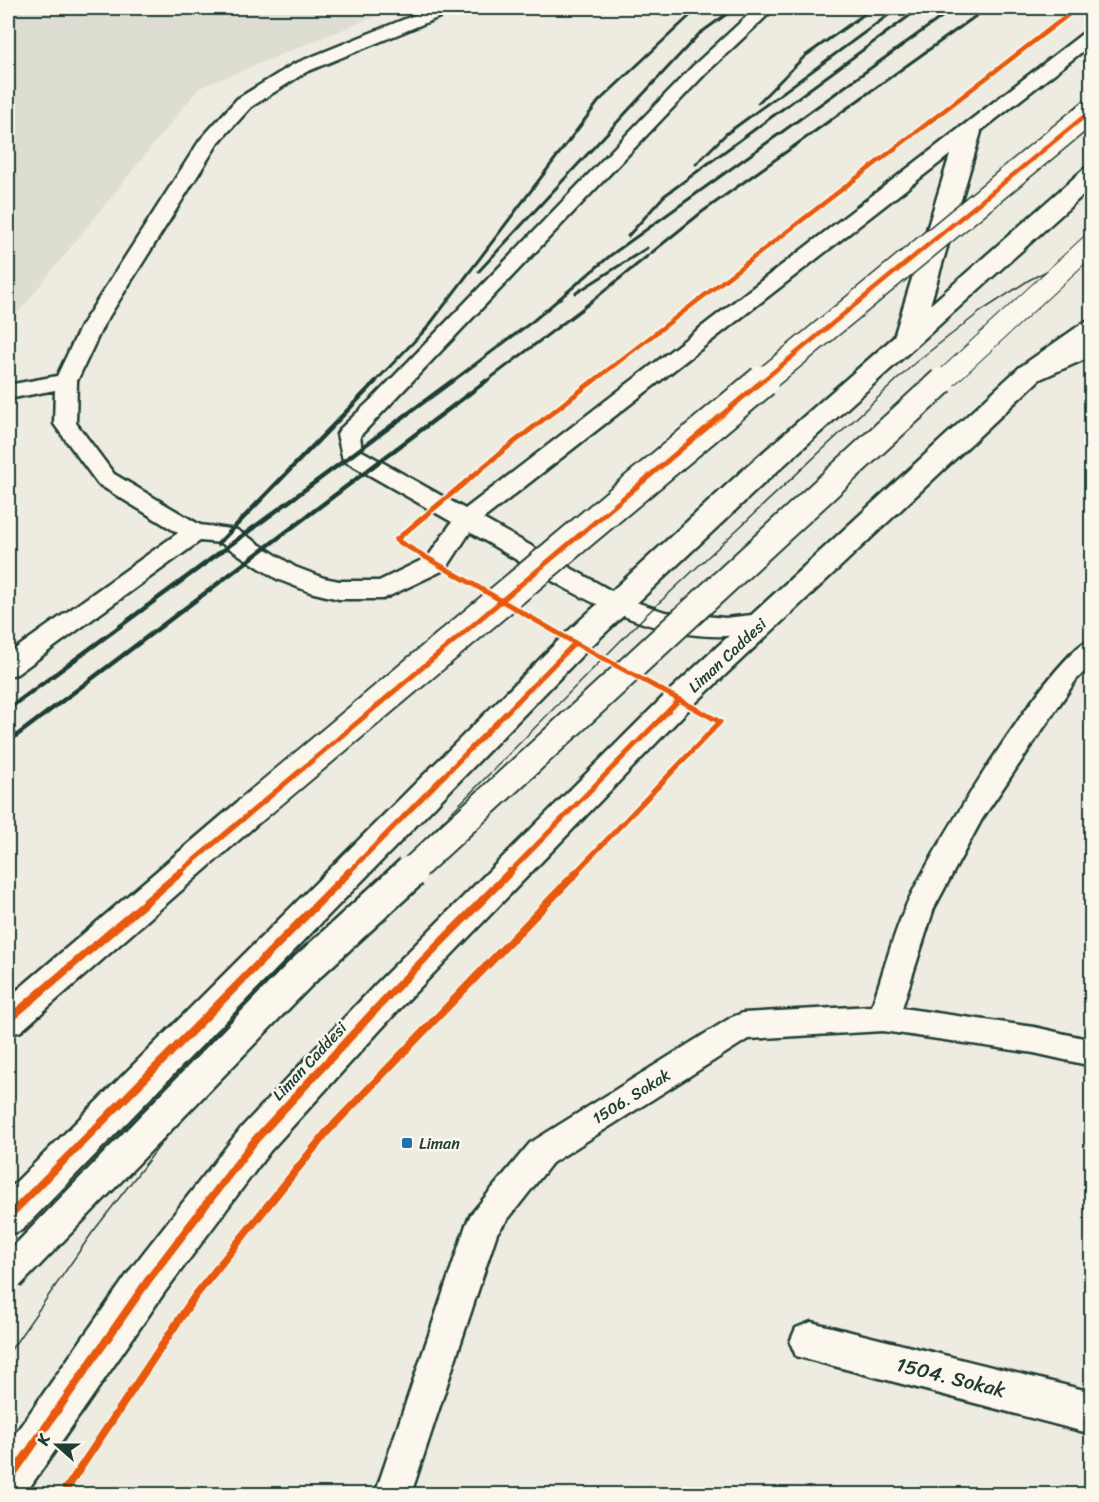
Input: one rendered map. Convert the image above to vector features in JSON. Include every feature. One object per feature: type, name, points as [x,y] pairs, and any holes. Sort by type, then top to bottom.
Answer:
[{"type":"main road","points":[[8,1020],[252,808],[910,258],[1092,110]]},
{"type":"main road","points":[[906,341],[969,132]]},
{"type":"main road","points":[[8,1218],[301,917],[615,604],[1092,174]]},
{"type":"main road","points":[[1030,373],[1092,329]]},
{"type":"main road","points":[[1030,373],[1092,346]]},
{"type":"main road","name":"Liman Caddesi","points":[[8,1481],[148,1279],[256,1139],[389,994],[679,700],[1030,373]]},
{"type":"main road","name":"1504. Sokak","points":[[811,1342],[1092,1413]]},
{"type":"lane","points":[[446,8],[300,68],[244,103],[210,141],[92,326],[66,381],[65,424],[106,479],[195,533],[228,536],[234,542],[258,554],[286,573],[319,586],[339,590],[383,590],[437,563],[465,521],[1092,35]]},
{"type":"lane","points":[[761,624],[725,627],[663,621],[615,604],[351,455],[348,434],[383,401],[699,70],[766,8]]},
{"type":"lane","points":[[8,1275],[302,972],[1092,243]]},
{"type":"lane","points":[[8,392],[66,381]]},
{"type":"lane","points":[[8,668],[195,533]]},
{"type":"lane","points":[[883,1018],[920,907],[972,812],[1067,673],[1092,648]]},
{"type":"lane","name":"1506. Sokak","points":[[393,1494],[483,1225],[541,1153],[743,1026],[883,1018],[1034,1040],[1092,1053]]},
{"type":"shaded area","points":[[8,8],[395,8],[199,88],[8,325]]},
{"type":"tram line","points":[[8,1354],[92,1233],[230,1055],[364,901],[646,615],[916,362],[980,312],[1029,280],[1092,248]]},
{"type":"railway","points":[[374,383],[427,328],[599,101],[698,8]]},
{"type":"railway","points":[[479,271],[699,34],[735,8]]},
{"type":"railway","points":[[758,103],[805,56],[873,8]]},
{"type":"railway","points":[[696,164],[726,134],[898,8]]},
{"type":"railway","points":[[628,236],[664,196],[920,8]]},
{"type":"railway","points":[[450,383],[533,321],[611,255],[954,8]]},
{"type":"railway","points":[[484,383],[582,309],[702,212],[987,8]]},
{"type":"railway","points":[[576,293],[647,248]]},
{"type":"railway","points":[[218,544],[376,381]]},
{"type":"railway","points":[[8,709],[452,381]]},
{"type":"railway","points":[[8,742],[486,381]]},
{"type":"cycle path","points":[[63,1494],[195,1296],[326,1133],[720,722],[575,643],[396,540],[504,450],[1077,8]]},
{"type":"cycle path","points":[[8,1020],[546,561],[1092,110]]},
{"type":"cycle path","points":[[8,1217],[575,643]]},
{"type":"cycle path","points":[[8,1481],[149,1279],[256,1139],[389,995],[679,700]]},
{"type":"place","name":"Liman","points":[[407,1143]]}]
